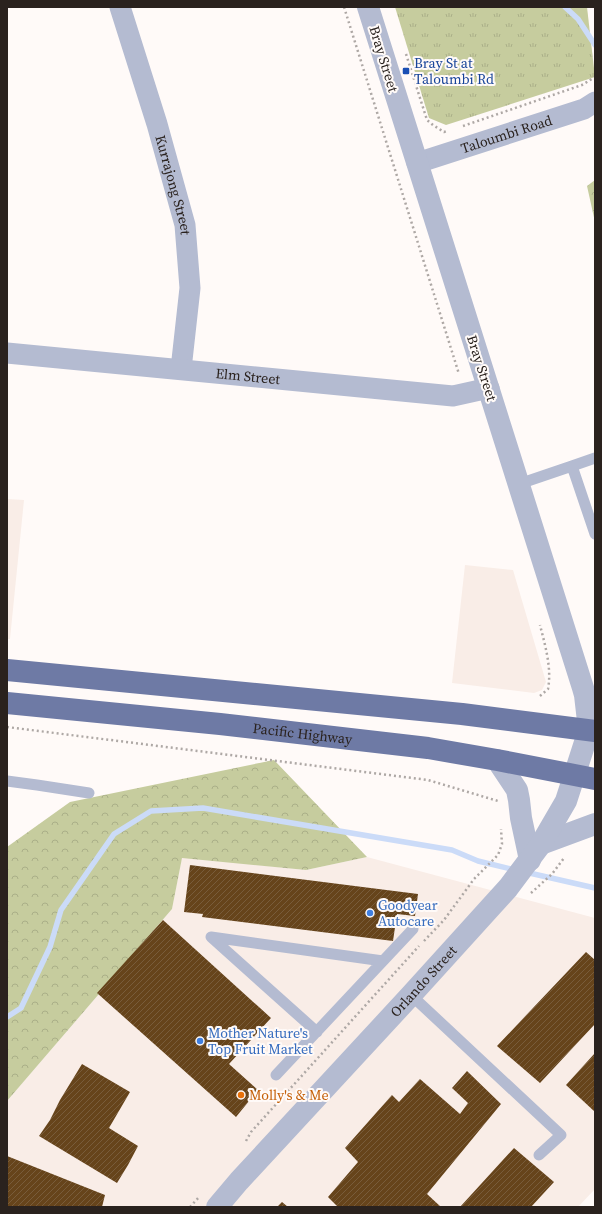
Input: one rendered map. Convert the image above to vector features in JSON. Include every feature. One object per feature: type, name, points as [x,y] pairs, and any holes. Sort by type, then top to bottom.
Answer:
[{"type":"highway","points":[[7,670],[462,714],[592,730]]},
{"type":"highway","name":"Pacific Highway","points":[[7,703],[220,724],[428,748],[585,777]]},
{"type":"street","name":"Kurrajong Street","points":[[120,7],[157,124],[185,225],[190,288],[181,368]]},
{"type":"street","name":"Bray Street","points":[[368,7],[585,695],[592,730]]},
{"type":"street","name":"Taloumbi Road","points":[[417,163],[584,109],[595,102]]},
{"type":"street","name":"Elm Street","points":[[7,353],[181,368],[453,396],[489,388]]},
{"type":"street","name":"Orlando Street","points":[[209,1201],[239,1181],[411,996],[508,888],[536,852],[563,808],[585,777],[592,730]]},
{"type":"street","points":[[497,760],[517,790],[521,818],[536,852],[595,824]]},
{"type":"lane","points":[[519,484],[595,458]]},
{"type":"lane","points":[[572,466],[595,534]]},
{"type":"lane","points":[[7,781],[89,794]]},
{"type":"lane","points":[[276,1075],[413,929]]},
{"type":"lane","points":[[316,1032],[211,937],[383,961]]},
{"type":"lane","points":[[411,996],[561,1135],[539,1155]]},
{"type":"path","points":[[344,7],[459,374]]},
{"type":"path","points":[[404,47],[427,120],[433,126],[444,132],[451,130]]},
{"type":"path","points":[[458,127],[582,85],[595,77]]},
{"type":"path","points":[[7,727],[428,780],[502,802]]},
{"type":"path","points":[[244,1146],[251,1132],[444,920],[474,880],[498,855]]},
{"type":"path","points":[[532,892],[552,874],[558,865]]},
{"type":"path","points":[[190,1207],[209,1201]]},
{"type":"shaded area","points":[[7,499],[24,500],[10,639],[7,639]]},
{"type":"shaded area","points":[[465,565],[513,570],[546,682],[542,690],[534,693],[452,683]]},
{"type":"shaded area","points":[[182,857],[306,870],[367,857],[595,918],[595,1189],[578,1207],[7,1207],[7,1101],[172,909]]},
{"type":"green space","points":[[395,7],[587,7],[595,77],[446,125],[429,118]]},
{"type":"green space","points":[[595,180],[595,222],[587,186]]},
{"type":"green space","points":[[274,760],[367,857],[306,870],[182,858],[172,909],[7,1101],[7,847],[70,802]]},
{"type":"building","points":[[190,865],[418,894],[415,916],[397,914],[393,941],[202,917],[203,914],[184,912]]},
{"type":"building","name":"Mother Nature's Top Fruit Market","points":[[163,920],[271,1018],[229,1064],[258,1090],[236,1117],[97,993]]},
{"type":"building","points":[[586,952],[595,960],[595,1024],[540,1083],[497,1046]]},
{"type":"building","points":[[595,1053],[595,1112],[566,1085]]},
{"type":"building","points":[[82,1064],[130,1092],[109,1128],[138,1146],[117,1183],[39,1136],[50,1120],[60,1100]]},
{"type":"building","points":[[467,1071],[501,1104],[427,1194],[441,1207],[338,1207],[328,1197],[358,1162],[345,1148],[392,1095],[399,1102],[420,1079],[460,1114],[468,1103],[452,1088]]},
{"type":"building","points":[[514,1148],[554,1182],[531,1207],[460,1207]]},
{"type":"building","points":[[7,1156],[105,1195],[102,1207],[7,1207]]},
{"type":"building","points":[[282,1202],[288,1207],[277,1207]]},
{"type":"waterway","points":[[565,7],[578,19],[595,45]]},
{"type":"waterway","points":[[7,1017],[21,1008],[50,947],[61,910],[114,834],[151,811],[203,808],[452,850],[478,861],[515,870]]},
{"type":"waterway","points":[[525,872],[595,888]]},
{"type":"place","name":"Bray St at Taloumbi Rd","points":[[406,71]]},
{"type":"place","name":"Goodyear Autocare","points":[[370,913]]},
{"type":"place","name":"Mother Nature's Top Fruit Market","points":[[200,1041]]},
{"type":"place","name":"Molly's & Me","points":[[241,1095]]}]
